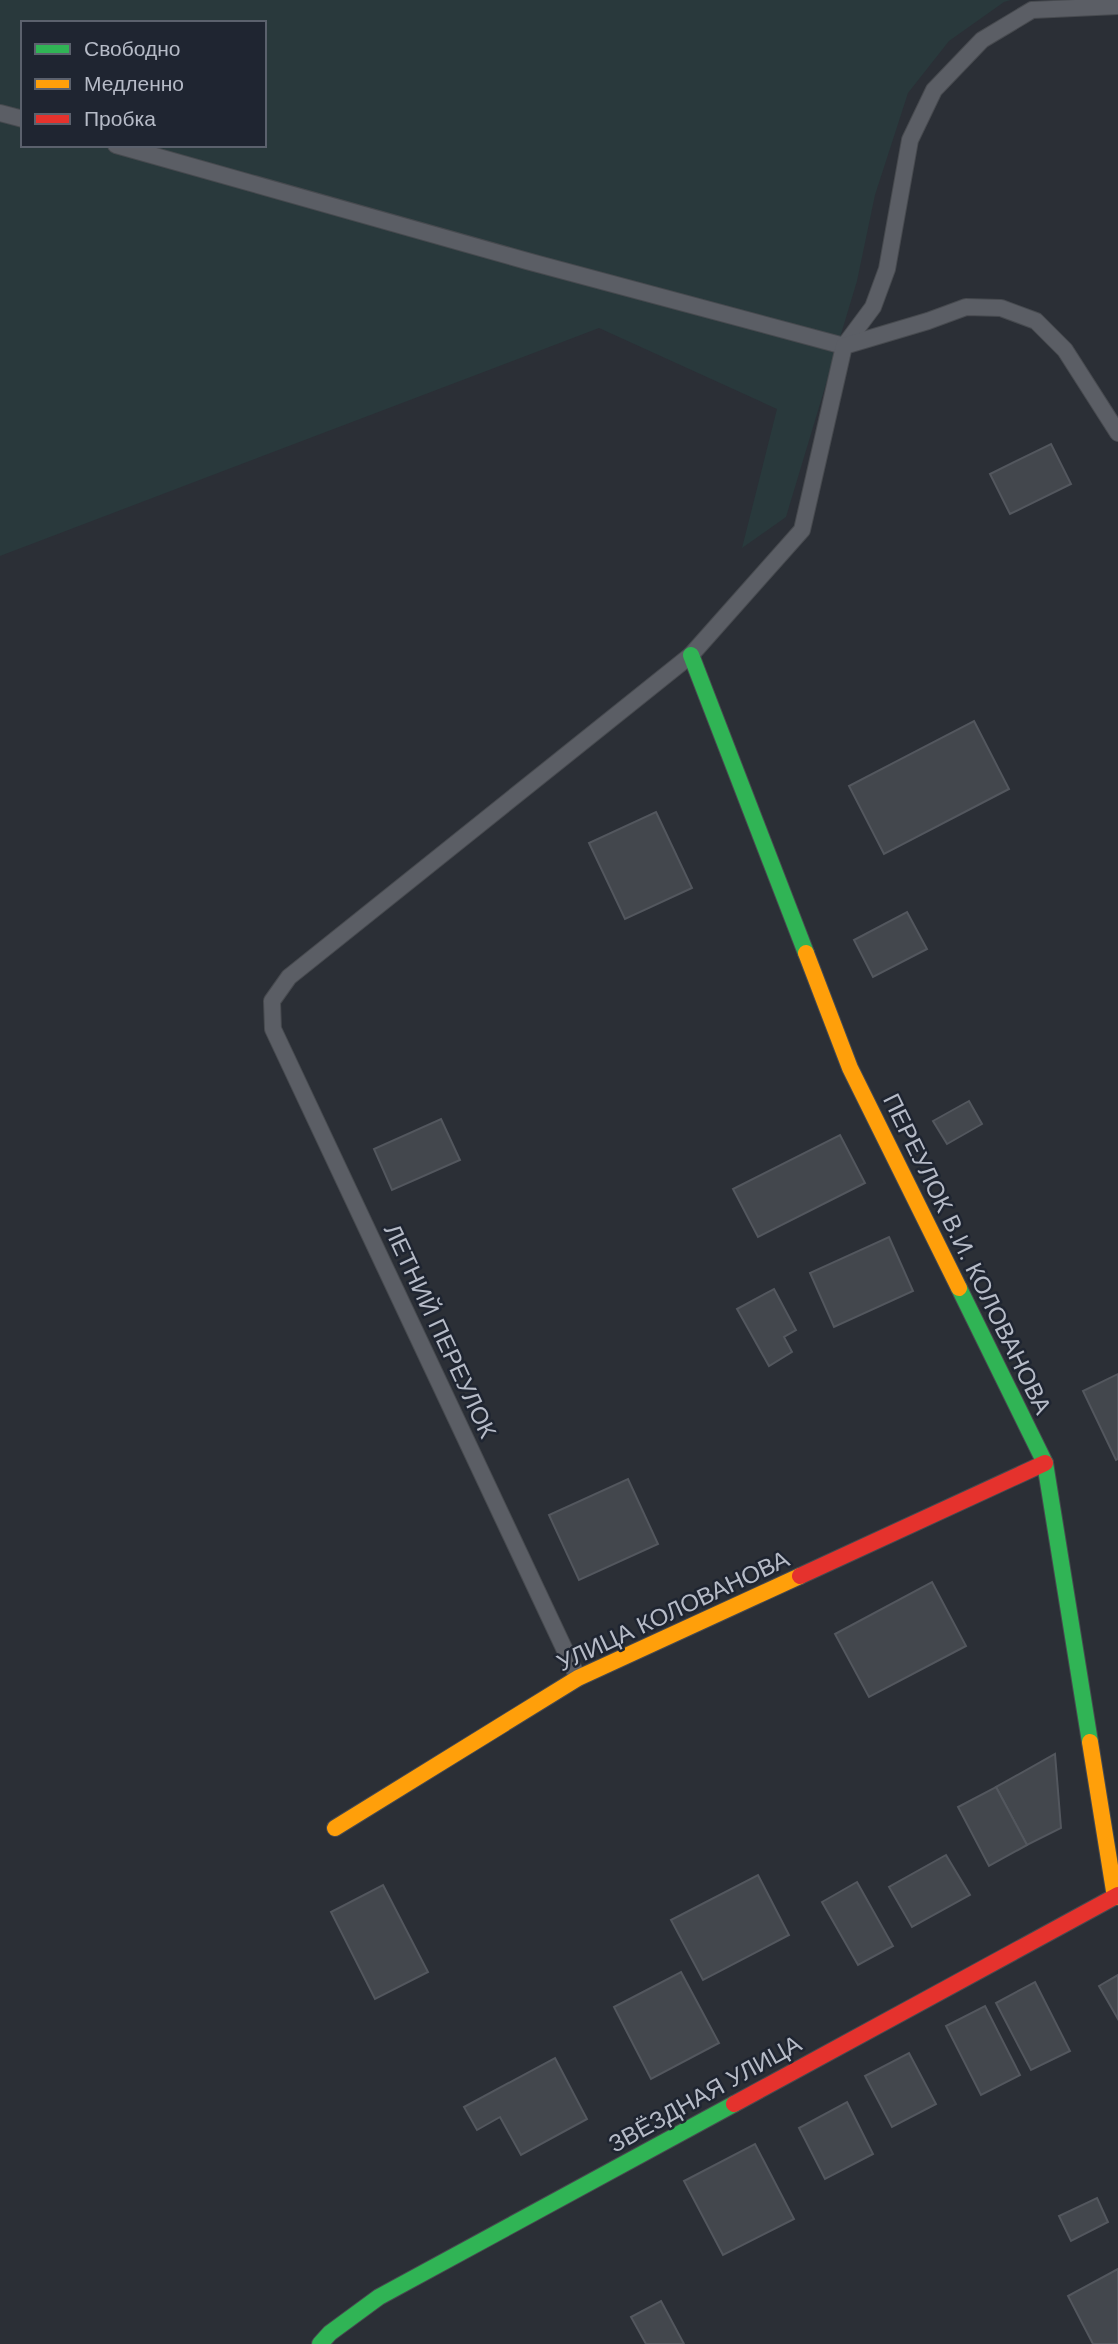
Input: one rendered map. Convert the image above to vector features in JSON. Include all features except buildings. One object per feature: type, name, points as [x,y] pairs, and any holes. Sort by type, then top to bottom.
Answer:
[{"type":"street","name":"ПЕРЕУЛОК В.И. КОЛОВАНОВА","points":[[691,655],[850,1068],[1045,1463],[1117,1896]]},
{"type":"street","name":"УЛИЦА КОЛОВАНОВА","points":[[335,1828],[578,1678],[1045,1463]]},
{"type":"street","name":"ЗВЁЗДНАЯ УЛИЦА","points":[[320,2344],[330,2333],[379,2297],[1117,1896]]},
{"type":"lane","points":[[691,655],[802,530],[844,346],[873,307],[887,269],[910,140],[934,90],[982,40],[1032,10],[1118,6]]},
{"type":"lane","points":[[0,113],[21,118]]},
{"type":"lane","points":[[123,147],[527,261],[844,346],[966,307],[1001,308],[1036,321],[1065,350],[1118,433]]},
{"type":"lane","name":"ЛЕТНИЙ ПЕРЕУЛОК","points":[[578,1678],[273,1030],[272,1001],[289,977],[691,655]]},
{"type":"shaded area","points":[[0,0],[1011,0],[1004,2],[949,41],[908,93],[875,195],[857,281],[786,517],[742,548],[777,409],[599,328],[0,556]]},
{"type":"traffic: fast","points":[[691,655],[806,953]]},
{"type":"traffic: fast","points":[[959,1288],[1045,1463],[1090,1742]]},
{"type":"traffic: fast","points":[[320,2344],[330,2333],[379,2297],[734,2104]]},
{"type":"traffic: slow","points":[[806,953],[850,1068],[959,1288]]},
{"type":"traffic: slow","points":[[335,1828],[578,1678],[800,1576]]},
{"type":"traffic: slow","points":[[1090,1742],[1115,1897]]},
{"type":"traffic: jam","points":[[800,1576],[1045,1463]]},
{"type":"traffic: jam","points":[[734,2104],[1118,1895]]}]
